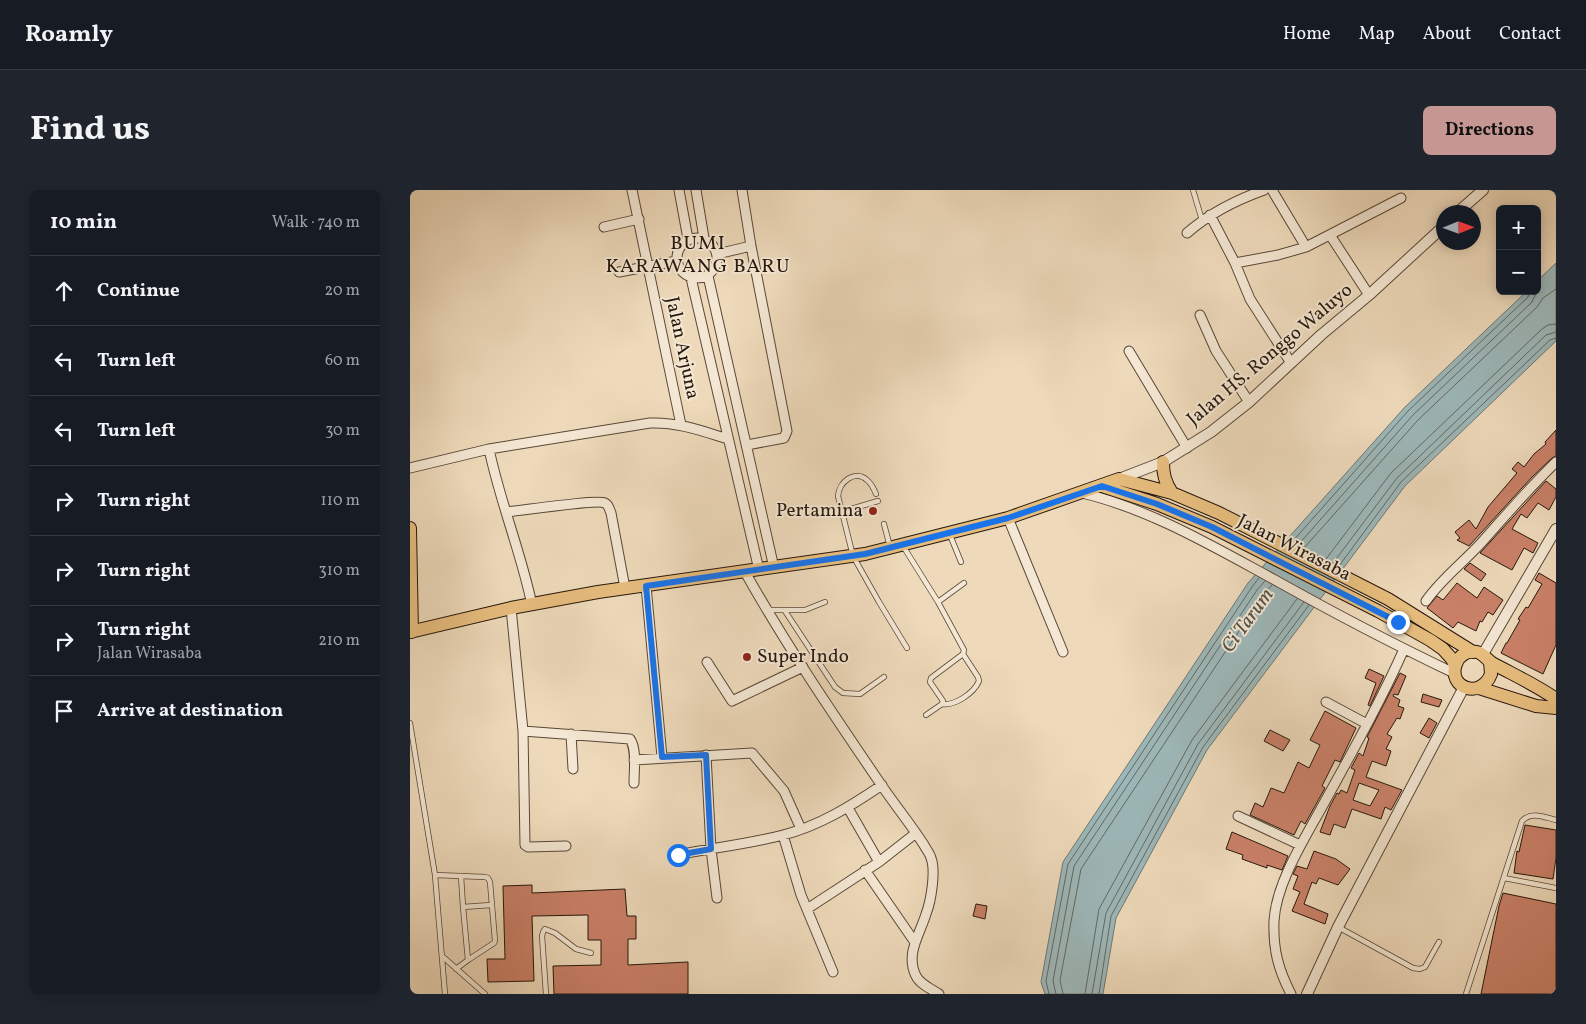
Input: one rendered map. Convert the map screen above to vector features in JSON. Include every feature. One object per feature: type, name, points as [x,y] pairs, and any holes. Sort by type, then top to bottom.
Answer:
[{"type":"main road","points":[[1163,462],[1166,484],[1172,493]]},
{"type":"main road","name":"Jalan HS. Ronggo Waluyo","points":[[411,632],[511,608],[624,588],[853,556],[950,534],[1008,518],[1119,479]]},
{"type":"main road","name":"Jalan Wirasaba","points":[[1119,479],[1172,493],[1218,512],[1388,599],[1556,699]]},
{"type":"main road","name":"Jalan Wirasaba","points":[[1102,486],[1157,504],[1212,527],[1378,611],[1443,649],[1452,659],[1454,670]]},
{"type":"main road","points":[[410,528],[411,632]]},
{"type":"main road","points":[[1461,656],[1482,656],[1491,674],[1485,685],[1471,689],[1464,687],[1456,678],[1454,670],[1461,656]]},
{"type":"main road","points":[[1479,688],[1536,706],[1556,708]]},
{"type":"street","name":"Jalan Arjuna","points":[[632,190],[681,425]]},
{"type":"street","points":[[679,190],[688,239]]},
{"type":"street","points":[[696,190],[704,238]]},
{"type":"street","points":[[742,190],[787,431],[784,438],[747,445]]},
{"type":"street","points":[[1187,233],[1206,217],[1246,193],[1264,190]]},
{"type":"street","points":[[1272,190],[1306,247]]},
{"type":"street","points":[[1466,205],[1483,190]]},
{"type":"street","points":[[1235,263],[1278,255],[1306,247],[1401,198]]},
{"type":"street","points":[[1206,217],[1235,263],[1250,299],[1291,363]]},
{"type":"street","points":[[604,227],[638,219]]},
{"type":"street","name":"Jalan HS. Ronggo Waluyo","points":[[1119,479],[1163,462],[1211,432],[1369,296],[1436,233]]},
{"type":"street","points":[[1330,235],[1369,296]]},
{"type":"street","points":[[759,570],[691,278],[680,270],[676,261],[676,254],[680,245],[688,239],[696,237],[704,238],[710,242],[717,254],[716,264],[708,276],[774,568]]},
{"type":"street","points":[[717,254],[751,246]]},
{"type":"street","points":[[619,272],[676,261]]},
{"type":"street","points":[[691,278],[708,276]]},
{"type":"street","points":[[1200,315],[1216,352],[1248,402]]},
{"type":"street","points":[[1129,351],[1187,448]]},
{"type":"street","points":[[410,468],[489,449],[650,422],[681,425],[728,439]]},
{"type":"street","points":[[489,449],[522,562],[532,605]]},
{"type":"street","points":[[1426,601],[1435,588],[1482,542],[1556,462]]},
{"type":"street","points":[[1081,493],[1124,504],[1222,551],[1368,631],[1404,649],[1454,670]]},
{"type":"street","points":[[506,512],[579,503],[601,501],[605,503],[611,512],[624,588]]},
{"type":"street","points":[[1008,518],[1063,652]]},
{"type":"street","points":[[750,532],[766,529]]},
{"type":"street","points":[[1482,656],[1556,529]]},
{"type":"street","points":[[745,572],[766,610],[803,667],[931,858],[933,878],[927,914],[914,941],[912,963],[916,976],[924,985],[939,994]]},
{"type":"street","points":[[646,586],[662,757]]},
{"type":"street","points":[[511,608],[522,731],[525,845],[528,847],[566,846]]},
{"type":"street","points":[[1291,994],[1278,967],[1274,946],[1274,919],[1280,895],[1300,845],[1386,689],[1404,649]]},
{"type":"street","points":[[706,662],[732,701],[803,667]]},
{"type":"street","points":[[1307,994],[1338,927],[1464,687]]},
{"type":"street","points":[[1326,702],[1367,724]]},
{"type":"street","points":[[522,731],[630,739],[634,760],[634,782]]},
{"type":"street","points":[[571,734],[573,769]]},
{"type":"street","points":[[634,760],[752,753],[784,790],[801,829]]},
{"type":"street","points":[[706,755],[711,849],[717,898]]},
{"type":"street","points":[[678,855],[783,835],[801,829],[848,808],[882,785]]},
{"type":"street","points":[[848,808],[879,862]]},
{"type":"street","points":[[1238,816],[1300,845]]},
{"type":"street","points":[[807,909],[879,862],[916,833]]},
{"type":"street","points":[[783,835],[794,876],[833,972]]},
{"type":"street","points":[[865,870],[914,941]]},
{"type":"lane","points":[[1193,190],[1206,217]]},
{"type":"lane","points":[[876,494],[866,478],[857,476],[848,478],[838,490],[841,512],[853,556],[907,648]]},
{"type":"lane","points":[[841,512],[878,501]]},
{"type":"lane","points":[[884,524],[896,546],[938,602],[964,650],[963,654],[979,681],[977,686],[954,703],[949,705],[942,704],[926,715]]},
{"type":"lane","points":[[950,534],[961,562]]},
{"type":"lane","points":[[938,602],[964,583]]},
{"type":"lane","points":[[766,610],[805,610],[825,602]]},
{"type":"lane","points":[[786,611],[835,687],[843,693],[860,694],[884,677]]},
{"type":"lane","points":[[942,704],[943,699],[930,682],[931,678],[963,654]]},
{"type":"lane","points":[[410,723],[435,875],[445,994]]},
{"type":"lane","points":[[1466,994],[1522,821],[1532,815],[1556,820]]},
{"type":"lane","points":[[435,875],[488,878],[495,941],[456,969]]},
{"type":"lane","points":[[461,876],[468,960]]},
{"type":"lane","points":[[1504,878],[1556,888]]},
{"type":"lane","points":[[463,907],[492,905]]},
{"type":"lane","points":[[1338,927],[1413,968],[1420,969],[1425,967],[1439,942]]},
{"type":"lane","points":[[546,994],[542,936],[545,929],[555,933],[576,949],[591,954]]},
{"type":"lane","points":[[442,956],[485,994]]},
{"type":"water","name":"Ci Tarum","points":[[1556,263],[1556,341],[1405,486],[1207,750],[1116,918],[1103,994],[1045,994],[1041,982],[1063,862],[1248,583],[1405,407],[1523,295],[1541,295],[1541,277]]},
{"type":"building","points":[[1556,430],[1556,456],[1532,477],[1469,546],[1457,540],[1460,538],[1455,532],[1469,520],[1476,529],[1488,507],[1517,473],[1512,469],[1518,462],[1524,467],[1534,454],[1546,444],[1545,442]]},
{"type":"building","points":[[1546,481],[1556,489],[1556,497],[1549,510],[1538,503],[1527,518],[1521,514],[1512,529],[1538,543],[1533,553],[1524,548],[1512,570],[1480,553]]},
{"type":"building","points":[[1470,563],[1486,574],[1481,581],[1464,569]]},
{"type":"building","points":[[1539,573],[1556,583],[1556,645],[1543,674],[1501,653],[1520,620],[1518,619],[1526,607],[1528,608],[1542,584],[1535,580]]},
{"type":"building","points":[[1457,583],[1477,598],[1484,587],[1503,600],[1493,615],[1488,612],[1482,622],[1480,621],[1476,631],[1458,622],[1453,628],[1427,608],[1437,596],[1443,600]]},
{"type":"building","points":[[1369,669],[1384,676],[1370,706],[1368,705],[1376,683],[1365,678]]},
{"type":"building","points":[[1400,673],[1406,676],[1398,695],[1394,694],[1393,696],[1400,700],[1398,706],[1404,708],[1400,719],[1397,718],[1387,734],[1392,737],[1386,749],[1391,751],[1386,766],[1372,761],[1366,777],[1402,790],[1391,810],[1385,807],[1381,819],[1352,809],[1345,828],[1334,824],[1330,835],[1320,832],[1337,793],[1339,794],[1341,790],[1347,793],[1355,770],[1351,768],[1359,753],[1363,756],[1369,738],[1367,737]],"holes":[[[1359,783],[1379,790],[1370,806],[1353,800]]]},
{"type":"building","points":[[1423,694],[1442,700],[1439,707],[1421,702]]},
{"type":"building","points":[[1325,711],[1356,728],[1340,762],[1335,760],[1322,786],[1325,788],[1305,824],[1301,821],[1294,835],[1250,815],[1255,803],[1263,807],[1271,788],[1284,793],[1298,762],[1309,768],[1320,745],[1310,740]]},
{"type":"building","points":[[1429,718],[1437,723],[1429,738],[1420,733]]},
{"type":"building","points":[[1270,730],[1290,740],[1283,751],[1264,741]]},
{"type":"building","points":[[1525,825],[1556,830],[1556,858],[1553,879],[1514,873],[1517,851],[1519,852]]},
{"type":"building","points":[[1232,832],[1288,856],[1282,870],[1267,865],[1267,868],[1242,859],[1243,855],[1226,849]]},
{"type":"building","points":[[1314,851],[1336,859],[1350,869],[1338,885],[1319,878],[1316,884],[1312,882],[1304,904],[1328,914],[1325,924],[1292,911],[1300,892],[1293,889],[1298,876],[1293,874],[1297,866],[1307,869]]},
{"type":"building","points":[[532,885],[532,893],[625,889],[627,916],[636,916],[636,939],[628,939],[628,965],[688,962],[688,994],[554,994],[553,966],[601,965],[601,940],[588,940],[588,915],[532,916],[534,981],[488,982],[487,959],[505,959],[503,886]]},
{"type":"building","points":[[1503,893],[1556,904],[1556,994],[1481,994]]},
{"type":"building","points":[[976,904],[987,906],[985,919],[973,916]]},
{"type":"place","name":"Pertamina","points":[[873,511]]},
{"type":"place","name":"Super Indo","points":[[747,657]]},
{"type":"district","name":"BUMI KARAWANG BARU","points":[[698,256]]},
{"type":"route","points":[[678,855],[711,849],[706,755],[662,757],[646,586],[865,554],[1008,518],[1102,486],[1157,504],[1212,527],[1398,622]]}]
